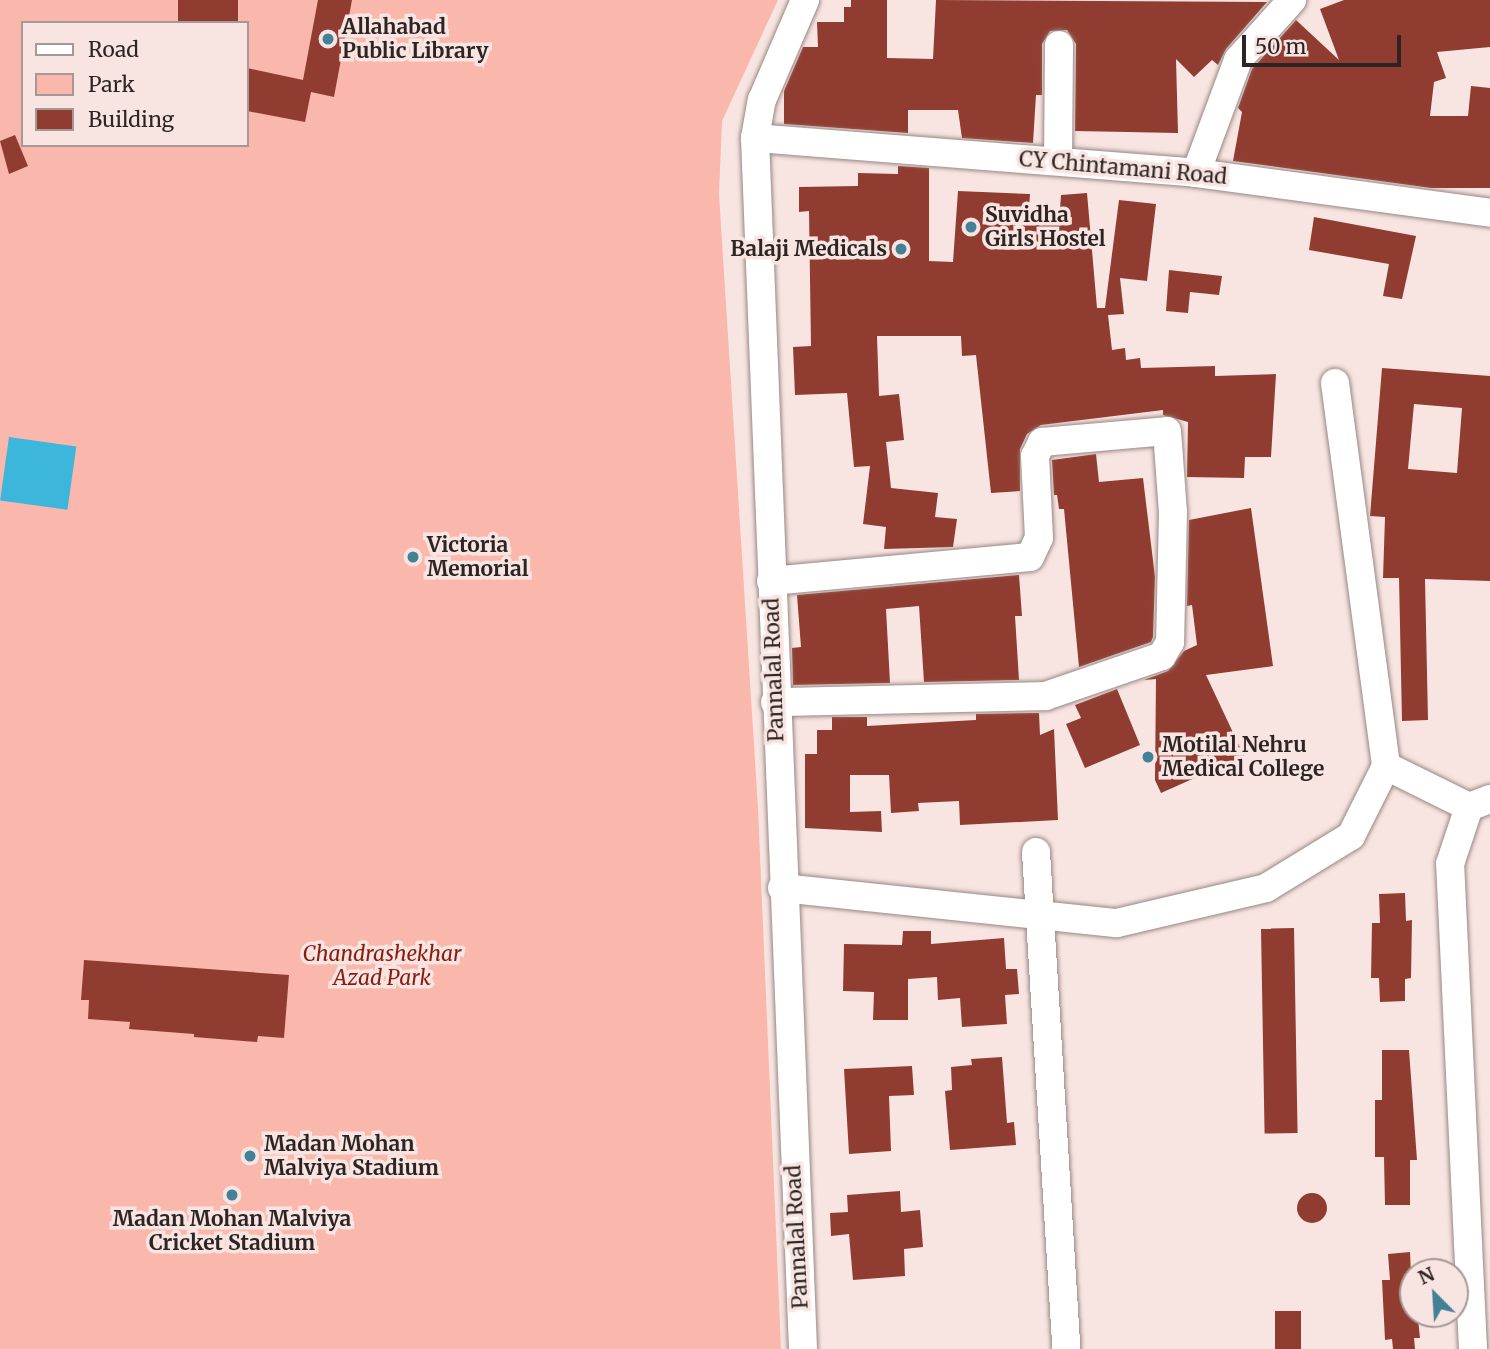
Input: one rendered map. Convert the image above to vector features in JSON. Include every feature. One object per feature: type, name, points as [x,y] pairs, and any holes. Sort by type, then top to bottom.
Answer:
[{"type":"street","name":"Pannalal Road","points":[[803,1349],[782,888],[755,138],[762,100],[804,0]]},
{"type":"street","points":[[1196,173],[1238,60],[1292,0]]},
{"type":"street","points":[[1058,161],[1059,45]]},
{"type":"street","name":"CY Chintamani Road","points":[[755,138],[1196,173],[1490,213]]},
{"type":"street","points":[[782,888],[1117,923],[1266,888],[1352,836],[1387,766],[1335,383]]},
{"type":"street","points":[[771,581],[1030,557],[1040,538],[1035,456],[1042,442],[1167,431],[1173,512],[1170,642],[1161,656],[1046,695],[775,702]]},
{"type":"street","points":[[1387,766],[1480,803],[1450,864],[1473,1349]]},
{"type":"street","points":[[1036,852],[1066,1349]]},
{"type":"green space","name":"Chandrashekhar Azad Park","points":[[0,0],[778,0],[722,121],[719,194],[758,808],[781,1349],[0,1349]]},
{"type":"water","points":[[9,437],[76,446],[67,510],[0,500]]},
{"type":"building","points":[[178,0],[238,0],[238,21],[178,21]]},
{"type":"building","name":"Allahabad Public Library","points":[[318,0],[352,0],[334,97],[311,92],[305,122],[248,111],[248,68],[303,80]]},
{"type":"building","points":[[851,0],[887,0],[887,58],[933,59],[936,0],[1267,2],[1226,49],[1218,65],[1212,60],[1194,77],[1176,59],[1178,133],[1075,131],[1076,44],[1067,30],[1050,31],[1042,44],[1042,95],[1036,95],[1033,143],[962,138],[958,110],[908,110],[908,133],[784,124],[784,91],[803,47],[818,47],[817,22],[844,22],[844,7],[851,7]]},
{"type":"building","points":[[1344,0],[1490,0],[1490,47],[1437,52],[1446,78],[1434,82],[1430,116],[1468,116],[1471,86],[1490,88],[1490,188],[1431,188],[1233,161],[1242,112],[1238,108],[1252,69],[1296,20],[1339,60],[1320,9]]},
{"type":"building","points":[[15,135],[28,166],[9,174],[0,141]]},
{"type":"building","points":[[898,166],[929,168],[929,261],[953,262],[958,191],[1030,194],[1028,223],[1059,225],[1061,195],[1087,193],[1097,308],[1105,308],[1119,200],[1156,204],[1147,281],[1120,278],[1124,314],[1108,315],[1112,350],[1125,348],[1126,360],[1140,358],[1141,368],[1215,366],[1215,376],[1276,374],[1271,457],[1245,457],[1244,478],[1187,477],[1188,422],[1163,415],[1163,410],[1041,425],[1027,434],[1020,449],[1020,491],[991,493],[976,355],[962,356],[961,336],[877,336],[879,396],[899,394],[904,440],[886,442],[891,488],[938,493],[935,517],[957,519],[953,547],[884,549],[886,527],[863,524],[870,466],[854,467],[847,393],[795,395],[793,347],[811,346],[809,211],[799,212],[799,187],[858,186],[858,173],[898,174]]},
{"type":"building","points":[[1314,217],[1416,236],[1402,299],[1383,296],[1389,264],[1309,250]]},
{"type":"building","points":[[1169,270],[1222,276],[1219,295],[1190,292],[1188,313],[1166,311]]},
{"type":"building","points":[[1382,368],[1490,376],[1490,581],[1425,579],[1428,720],[1402,721],[1399,578],[1383,578],[1385,517],[1370,516]],"holes":[[[1414,404],[1462,408],[1457,473],[1408,469]]]},
{"type":"building","points":[[1096,454],[1099,482],[1143,478],[1155,577],[1153,637],[1151,642],[1079,667],[1064,509],[1059,509],[1057,495],[1054,495],[1052,460]]},
{"type":"building","points":[[1251,508],[1273,666],[1206,675],[1244,756],[1161,793],[1155,780],[1156,679],[1144,680],[1168,671],[1184,651],[1197,645],[1192,605],[1187,606],[1189,520]]},
{"type":"building","points":[[1019,575],[1022,616],[1015,616],[1019,680],[924,682],[919,606],[886,609],[890,683],[793,685],[792,648],[801,647],[797,595]]},
{"type":"building","points":[[1117,689],[1140,745],[1085,768],[1066,724],[1081,718],[1075,705]]},
{"type":"building","points":[[1039,713],[1040,735],[1054,729],[1058,820],[960,825],[959,801],[918,803],[919,811],[891,813],[889,775],[850,775],[850,812],[881,811],[882,832],[805,828],[805,754],[817,754],[817,730],[832,730],[832,717],[867,717],[867,726],[976,720],[976,714]]},
{"type":"building","points":[[1405,893],[1406,921],[1412,920],[1411,978],[1405,979],[1405,1001],[1380,1002],[1379,978],[1371,978],[1372,923],[1380,923],[1379,894]]},
{"type":"building","points":[[1294,928],[1298,1133],[1265,1134],[1261,929]]},
{"type":"building","points":[[903,931],[931,931],[931,944],[1004,938],[1006,969],[1017,969],[1019,994],[1005,995],[1007,1024],[962,1027],[960,998],[938,1000],[937,977],[908,979],[908,1020],[873,1020],[874,992],[843,991],[844,944],[902,945]]},
{"type":"building","points":[[84,960],[289,975],[284,1038],[258,1036],[257,1042],[194,1037],[194,1034],[129,1029],[130,1022],[88,1019],[89,1000],[81,1000]]},
{"type":"building","points":[[1382,1050],[1409,1050],[1417,1160],[1410,1160],[1410,1205],[1385,1205],[1384,1157],[1375,1157],[1375,1100],[1382,1100]]},
{"type":"building","points":[[1002,1057],[1007,1123],[1014,1122],[1016,1145],[950,1150],[945,1091],[952,1090],[951,1067],[972,1065],[971,1059]]},
{"type":"building","points":[[912,1066],[914,1095],[889,1096],[891,1151],[849,1154],[844,1069]]},
{"type":"building","points":[[900,1191],[901,1212],[920,1210],[923,1247],[904,1249],[905,1276],[853,1280],[849,1234],[831,1236],[830,1213],[848,1212],[847,1195]]},
{"type":"building","points":[[1312,1193],[1323,1197],[1327,1208],[1323,1219],[1312,1223],[1301,1219],[1297,1208],[1301,1197]]},
{"type":"building","points":[[1410,1252],[1410,1258],[1399,1258],[1399,1328],[1419,1328],[1420,1338],[1414,1338],[1415,1349],[1393,1349],[1392,1339],[1385,1340],[1382,1280],[1390,1280],[1388,1254]]},
{"type":"building","points":[[1275,1311],[1301,1311],[1301,1349],[1275,1349]]},
{"type":"place","name":"Allahabad Public Library","points":[[328,39]]},
{"type":"place","name":"Suvidha Girls Hostel","points":[[971,227]]},
{"type":"place","name":"Balaji Medicals","points":[[901,249]]},
{"type":"place","name":"Victoria Memorial","points":[[413,557]]},
{"type":"place","name":"Motilal Nehru Medical College","points":[[1148,757]]},
{"type":"place","name":"Madan Mohan Malviya Stadium","points":[[250,1156]]},
{"type":"place","name":"Madan Mohan Malviya Cricket Stadium","points":[[232,1195]]}]
